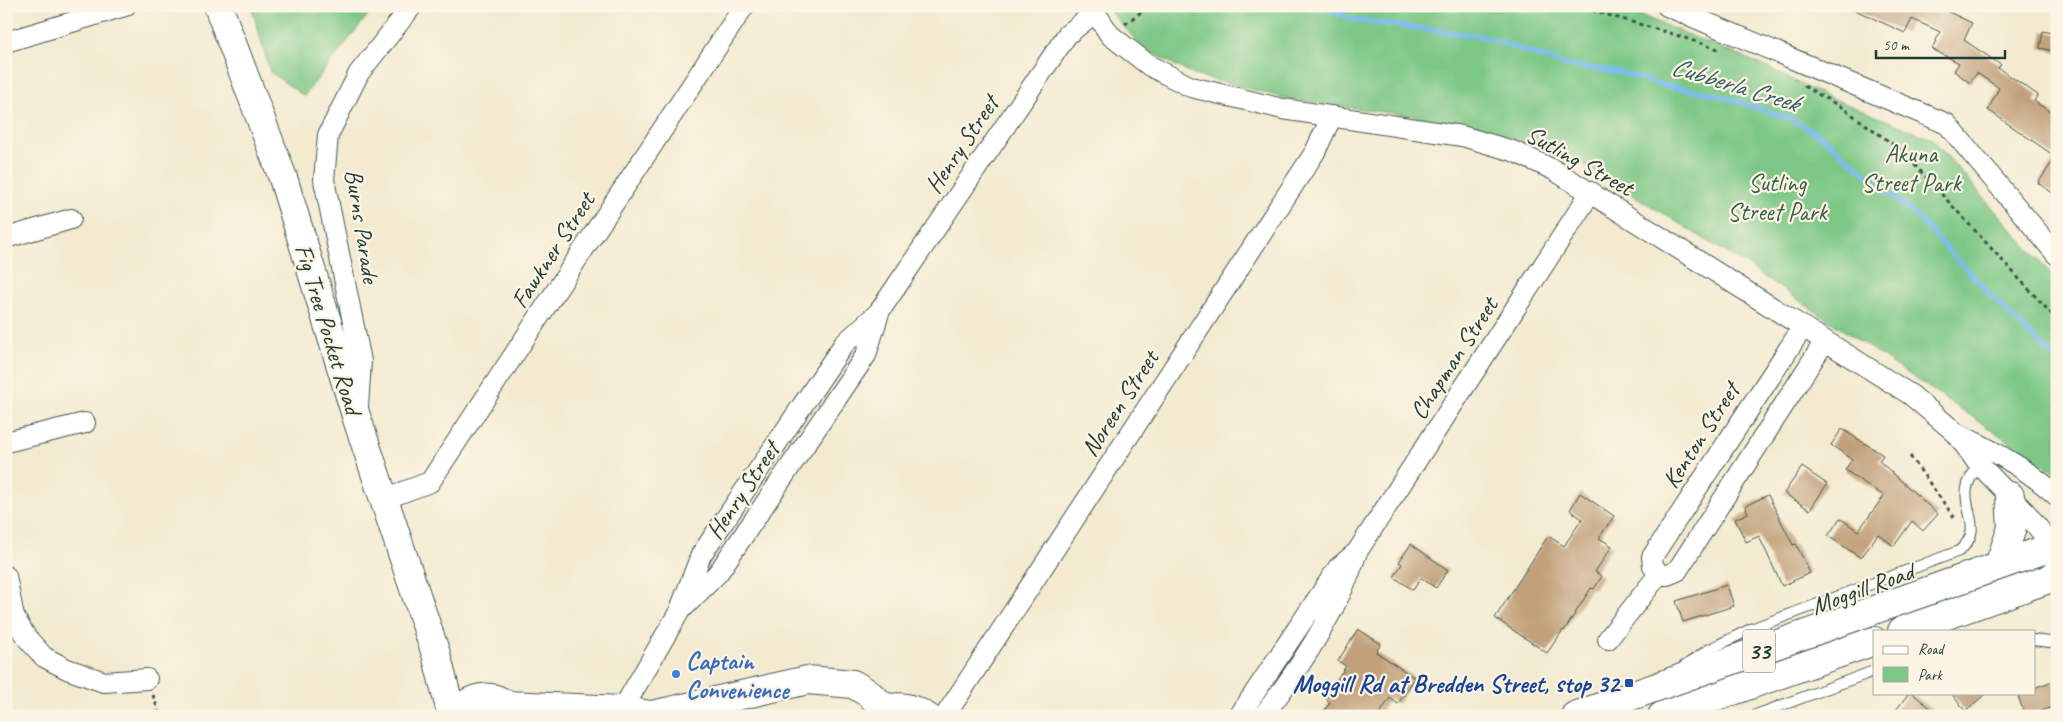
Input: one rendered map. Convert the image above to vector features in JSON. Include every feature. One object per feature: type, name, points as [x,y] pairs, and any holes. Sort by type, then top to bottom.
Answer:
[{"type":"main road","name":"Fig Tree Pocket Road","points":[[218,6],[283,178],[357,419],[436,654],[452,716]]},
{"type":"main road","points":[[1999,566],[2012,528],[2010,496]]},
{"type":"main road","name":"Moggill Road","points":[[1575,716],[1999,566],[2055,552]]},
{"type":"main road","points":[[1905,630],[2057,576]]},
{"type":"main road","name":"33","points":[[1662,716],[1873,641]]},
{"type":"main road","name":"Fig Tree Pocket Road","points":[[436,654],[464,683],[503,706],[649,715],[808,680],[853,684],[868,693],[886,711]]},
{"type":"main road","points":[[456,716],[470,700],[503,706]]},
{"type":"street","points":[[6,42],[125,6]]},
{"type":"street","name":"Burns Parade","points":[[357,419],[361,361],[324,180],[328,135],[359,74],[412,6]]},
{"type":"street","name":"Fawkner Street","points":[[384,498],[430,482],[744,6]]},
{"type":"street","points":[[1667,6],[1947,124],[2057,255]]},
{"type":"street","name":"Sutling Street","points":[[1092,10],[1110,35],[1150,66],[1191,87],[1235,99],[1462,136],[1512,151],[1554,170],[1911,395],[1956,433],[1979,465],[2042,532],[2055,552]]},
{"type":"street","name":"Henry Street","points":[[622,713],[679,612],[718,573],[866,355],[879,312],[1067,35],[1092,10]]},
{"type":"street","name":"Noreen Street","points":[[945,716],[1315,152],[1332,116]]},
{"type":"street","name":"Chapman Street","points":[[1263,716],[1300,665],[1349,576],[1357,552],[1591,192]]},
{"type":"street","points":[[6,238],[72,219]]},
{"type":"street","name":"Kenton Street","points":[[1659,574],[1653,566],[1652,556],[1803,327]]},
{"type":"street","points":[[1608,639],[1659,574],[1667,575],[1677,571],[1825,341]]},
{"type":"street","points":[[6,442],[85,423]]},
{"type":"street","name":"Sutling Street","points":[[1956,433],[1994,451],[2030,474],[2057,496]]},
{"type":"street","name":"Chapman Street","points":[[1239,716],[1338,568],[1357,552]]},
{"type":"street","points":[[6,576],[14,617],[26,637],[44,656],[67,669],[104,682],[147,679]]},
{"type":"street","points":[[886,711],[897,704],[918,708],[928,716]]},
{"type":"lane","name":"Moggill Road","points":[[1667,684],[1687,662],[1739,634],[1959,551],[1970,540],[1972,533],[1965,493],[1970,475],[1994,451]]},
{"type":"lane","points":[[2036,640],[2057,643]]},
{"type":"lane","points":[[1753,716],[1873,671]]},
{"type":"path","points":[[1110,35],[1149,6]]},
{"type":"path","points":[[1577,6],[1720,50]]},
{"type":"path","points":[[1802,84],[1843,108],[1901,150],[2057,320]]},
{"type":"path","points":[[1910,456],[1956,520]]},
{"type":"green space","points":[[251,6],[375,6],[304,96],[270,72]]},
{"type":"green space","name":"Sutling Street Park","points":[[1105,6],[1618,6],[1767,67],[1810,89],[1932,139],[2057,281],[2057,474],[1745,264],[1567,154],[1463,123],[1289,99],[1194,75],[1143,48]]},
{"type":"building","points":[[1846,6],[1936,6],[1972,23],[1964,40],[2001,65],[1998,68],[2038,95],[2034,101],[2057,116],[2057,196],[2038,183],[2056,157],[1988,110],[1999,88],[1977,73],[1970,83],[1954,71],[1959,63],[1932,49],[1940,32],[1912,19],[1905,33]]},
{"type":"building","points":[[2043,31],[2057,34],[2057,52],[2040,48]]},
{"type":"building","points":[[1842,429],[1883,455],[1879,461],[1938,514],[1923,531],[1912,521],[1894,546],[1878,534],[1861,558],[1828,536],[1840,518],[1858,531],[1884,496],[1845,470],[1852,459],[1831,445]]},
{"type":"building","points":[[1802,467],[1827,484],[1810,510],[1784,493]]},
{"type":"building","points":[[1580,493],[1614,516],[1599,538],[1612,546],[1595,572],[1602,576],[1594,589],[1591,588],[1564,631],[1547,653],[1495,618],[1548,536],[1564,546],[1582,519],[1570,510]]},
{"type":"building","points":[[1768,495],[1793,545],[1796,544],[1810,573],[1782,586],[1759,536],[1746,542],[1735,519],[1748,513],[1745,506]]},
{"type":"building","points":[[1411,544],[1448,570],[1436,588],[1421,578],[1413,590],[1394,577],[1402,564],[1399,562]]},
{"type":"building","points":[[1727,585],[1734,606],[1683,622],[1676,601]]},
{"type":"building","points":[[1358,629],[1381,644],[1376,652],[1415,678],[1398,704],[1390,698],[1378,716],[1321,716],[1330,702],[1325,698],[1346,666],[1338,661]]},
{"type":"building","points":[[2053,681],[2057,692],[2057,706],[2025,716],[2017,694],[2036,694],[2036,687]]},
{"type":"building","points":[[1908,694],[1913,694],[1940,716],[1903,716],[1896,710]]},
{"type":"building","points":[[1952,694],[1986,694],[1965,711]]},
{"type":"waterway","name":"Cubberla Creek","points":[[1319,6],[1354,20],[1485,37],[1565,65],[1618,72],[1666,86],[1715,94],[1791,119],[1821,136],[1916,216],[2004,309],[2057,360]]},
{"type":"place","name":"Captain Convenience","points":[[676,674]]},
{"type":"place","name":"Moggill Rd at Bredden Street, stop 32","points":[[1629,683]]},
{"type":"park label","name":"Akuna Street Park","points":[[1911,168]]}]
